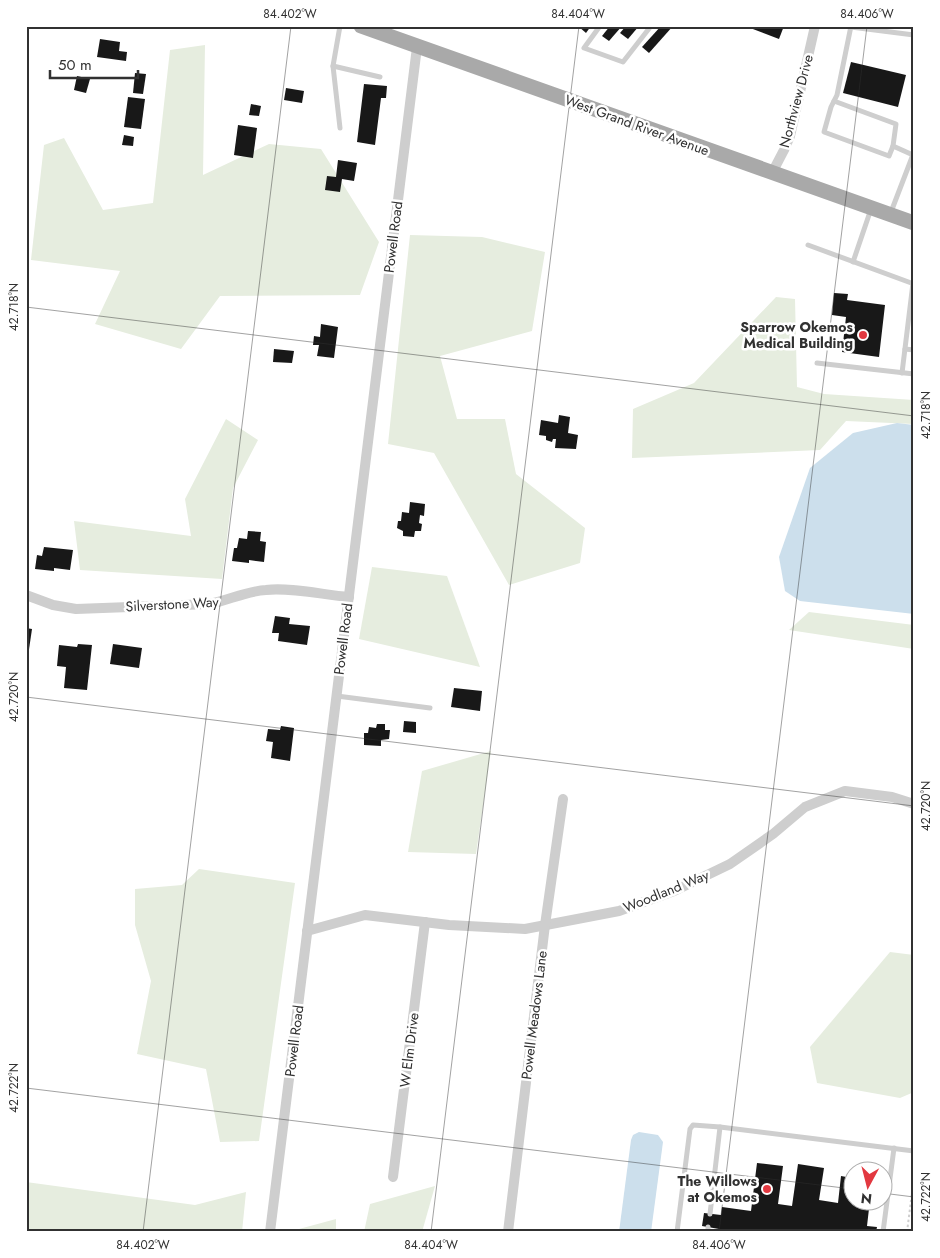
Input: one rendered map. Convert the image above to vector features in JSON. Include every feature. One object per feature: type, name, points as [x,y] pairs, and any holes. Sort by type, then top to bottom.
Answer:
[{"type":"main road","name":"West Grand River Avenue","points":[[361,26],[914,223]]},
{"type":"street","name":"Northview Drive","points":[[772,173],[790,136],[815,26]]},
{"type":"street","name":"Powell Road","points":[[270,1232],[417,46]]},
{"type":"street","name":"Silverstone Way","points":[[26,595],[53,605],[76,609],[210,604],[267,589],[348,597]]},
{"type":"street","name":"Woodland Way","points":[[307,931],[365,915],[448,925],[526,929],[619,911],[674,892],[730,864],[773,834],[804,807],[845,791],[892,797],[914,804]]},
{"type":"street","name":"Powell Meadows Lane","points":[[508,1232],[545,925],[563,799]]},
{"type":"street","name":"W Elm Drive","points":[[393,1177],[425,922]]},
{"type":"lane","points":[[340,26],[334,66],[340,128]]},
{"type":"lane","points":[[600,26],[584,48],[623,62],[651,26]]},
{"type":"lane","points":[[834,101],[896,124],[893,146],[889,156],[824,132],[831,107],[834,101],[837,95],[851,27],[914,35]]},
{"type":"lane","points":[[334,66],[380,77]]},
{"type":"lane","points":[[890,215],[913,153],[893,146]]},
{"type":"lane","points":[[853,262],[871,209]]},
{"type":"lane","points":[[808,245],[913,284],[902,373]]},
{"type":"lane","points":[[905,349],[914,350]]},
{"type":"lane","points":[[817,363],[914,374]]},
{"type":"lane","points":[[336,696],[430,708]]},
{"type":"lane","points":[[676,1232],[690,1129],[696,1124],[914,1151]]},
{"type":"lane","points":[[710,1214],[720,1127]]},
{"type":"lane","points":[[883,1232],[894,1148]]},
{"type":"path","points":[[907,1232],[914,1176]]},
{"type":"shaded area","points":[[205,45],[203,175],[269,144],[321,149],[379,242],[360,295],[220,296],[181,349],[95,324],[120,271],[31,260],[44,145],[64,138],[103,210],[153,203],[170,50]]},
{"type":"shaded area","points":[[410,235],[482,237],[545,252],[532,331],[440,356],[457,419],[505,419],[516,474],[585,528],[580,563],[509,585],[434,453],[388,444]]},
{"type":"shaded area","points":[[776,297],[795,299],[797,387],[824,394],[914,400],[914,424],[846,421],[820,450],[632,458],[633,409],[694,383]]},
{"type":"shaded area","points":[[226,419],[258,440],[233,488],[222,579],[80,570],[74,521],[191,536],[185,499]]},
{"type":"shaded area","points":[[372,567],[447,576],[480,667],[359,639]]},
{"type":"shaded area","points":[[809,612],[914,625],[914,649],[789,630]]},
{"type":"shaded area","points":[[491,751],[476,854],[408,852],[422,771]]},
{"type":"shaded area","points":[[199,869],[295,883],[259,1141],[220,1142],[206,1069],[137,1054],[151,981],[135,925],[135,889],[182,885]]},
{"type":"shaded area","points":[[890,952],[914,955],[914,1092],[900,1098],[817,1083],[810,1047]]},
{"type":"shaded area","points":[[26,1182],[195,1205],[246,1192],[242,1232],[26,1232]]},
{"type":"shaded area","points":[[435,1186],[422,1232],[364,1232],[370,1204]]},
{"type":"shaded area","points":[[336,1219],[336,1232],[288,1232]]},
{"type":"water","points":[[897,423],[914,425],[914,614],[800,601],[785,591],[779,557],[810,468],[853,433]]},
{"type":"water","points":[[639,1132],[658,1135],[663,1142],[651,1232],[619,1232],[631,1140],[633,1135]]},
{"type":"building","points":[[578,26],[591,26],[586,33]]},
{"type":"building","points":[[610,26],[622,26],[609,41],[602,36]]},
{"type":"building","points":[[626,26],[639,26],[628,39],[620,33]]},
{"type":"building","points":[[661,26],[673,26],[649,53],[642,47]]},
{"type":"building","points":[[745,26],[784,26],[779,39]]},
{"type":"building","points":[[100,39],[120,42],[119,51],[127,52],[126,61],[97,57]]},
{"type":"building","points":[[851,62],[906,75],[898,107],[843,93]]},
{"type":"building","points":[[135,73],[146,74],[143,94],[133,93]]},
{"type":"building","points":[[77,76],[90,79],[86,93],[74,90]]},
{"type":"building","points":[[364,84],[387,86],[386,98],[381,98],[375,145],[357,142]]},
{"type":"building","points":[[286,88],[304,91],[302,103],[284,100]]},
{"type":"building","points":[[128,97],[145,99],[141,129],[124,127]]},
{"type":"building","points":[[251,104],[261,106],[259,116],[249,115]]},
{"type":"building","points":[[238,125],[257,128],[253,158],[234,155]]},
{"type":"building","points":[[124,135],[134,137],[133,146],[122,145]]},
{"type":"building","points":[[338,160],[357,163],[354,181],[342,179],[340,192],[325,190],[327,176],[336,177]]},
{"type":"building","name":"Sparrow Okemos Medical Building","points":[[834,293],[848,294],[847,300],[885,305],[879,357],[842,352],[846,317],[832,315]]},
{"type":"building","points":[[321,324],[338,327],[334,358],[317,356],[319,345],[313,345],[314,336],[320,337]]},
{"type":"building","points":[[274,349],[294,351],[292,363],[273,362]]},
{"type":"building","points":[[559,415],[570,417],[568,433],[578,435],[576,449],[555,448],[556,439],[553,439],[552,442],[546,440],[546,436],[539,435],[541,420],[558,423]]},
{"type":"building","points":[[410,502],[425,504],[424,516],[420,515],[421,531],[415,531],[414,537],[403,536],[403,531],[397,528],[398,521],[401,521],[402,512],[409,513]]},
{"type":"building","points":[[248,531],[261,532],[260,541],[266,542],[264,562],[249,560],[249,563],[232,561],[234,548],[237,548],[239,538],[247,539]]},
{"type":"building","points":[[44,547],[73,550],[70,570],[54,568],[54,571],[35,569],[37,555],[42,556]]},
{"type":"building","points":[[275,616],[290,618],[289,624],[310,626],[307,645],[278,641],[279,633],[272,633]]},
{"type":"building","points":[[26,628],[32,629],[28,656],[26,656]]},
{"type":"building","points":[[78,644],[92,645],[87,690],[64,688],[66,667],[57,666],[59,645],[77,647]]},
{"type":"building","points":[[113,644],[142,648],[139,668],[110,664]]},
{"type":"building","points":[[454,688],[482,691],[480,711],[451,707]]},
{"type":"building","points":[[404,721],[416,722],[416,733],[403,732]]},
{"type":"building","points":[[377,724],[385,724],[385,730],[390,730],[389,739],[381,740],[381,746],[364,745],[364,733],[368,733],[369,727],[376,728]]},
{"type":"building","points":[[281,726],[294,728],[290,761],[271,758],[273,742],[266,741],[268,729],[280,730]]},
{"type":"building","name":"The Willows at Okemos","points":[[757,1163],[783,1166],[778,1204],[792,1206],[798,1164],[824,1168],[819,1200],[838,1203],[842,1176],[842,1210],[869,1210],[867,1226],[877,1227],[876,1232],[718,1232],[719,1229],[702,1226],[704,1213],[721,1215],[722,1207],[751,1211]]},
{"type":"place","name":"Sparrow Okemos Medical Building","points":[[863,335]]},
{"type":"place","name":"The Willows at Okemos","points":[[767,1189]]}]
